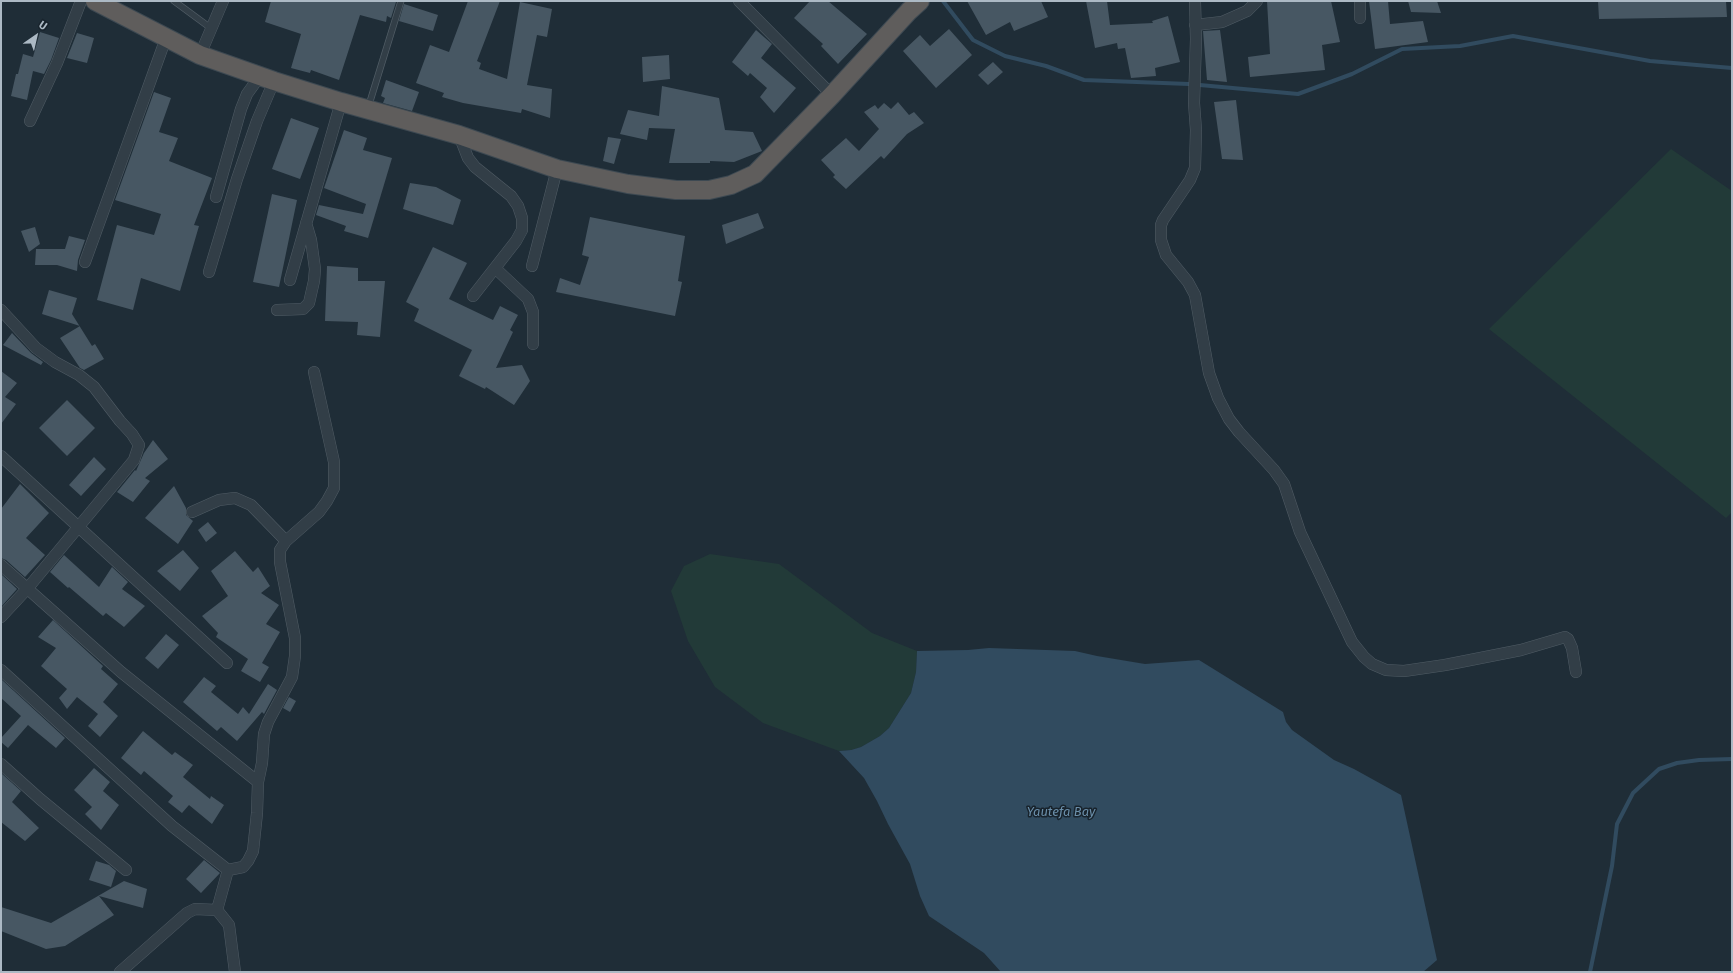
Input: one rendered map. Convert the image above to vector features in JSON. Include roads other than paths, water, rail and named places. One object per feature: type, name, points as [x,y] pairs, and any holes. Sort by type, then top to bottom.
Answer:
[{"type":"highway","points":[[95,1],[200,55],[267,78],[341,102],[368,108],[459,135],[557,169],[628,184],[676,190],[709,190],[730,185],[755,174],[832,95],[914,6]]},
{"type":"street","points":[[30,121],[57,63],[80,1]]},
{"type":"street","points":[[200,55],[223,1]]},
{"type":"street","points":[[739,1],[832,95]]},
{"type":"street","points":[[1195,1],[1195,168],[1190,180],[1163,220],[1161,225],[1161,240],[1166,255],[1188,282],[1196,296],[1209,373],[1218,398],[1239,432],[1274,470],[1284,484],[1300,532],[1352,642],[1364,657],[1372,664],[1386,670],[1404,671],[1445,665],[1520,650],[1565,638],[1568,639],[1572,648],[1576,672]]},
{"type":"street","points":[[1195,25],[1222,22],[1247,11],[1257,1]]},
{"type":"street","points":[[1360,1],[1360,18]]},
{"type":"street","points":[[85,262],[166,38]]},
{"type":"street","points":[[216,197],[247,94],[267,78]]},
{"type":"street","points":[[209,272],[236,179],[257,121],[267,78]]},
{"type":"street","points":[[290,280],[341,102]]},
{"type":"street","points":[[459,135],[468,158],[475,167],[511,196],[518,206],[522,218],[522,230],[473,296]]},
{"type":"street","points":[[532,266],[557,169]]},
{"type":"street","points":[[277,310],[303,309],[309,303],[314,281],[314,269],[312,240],[306,223]]},
{"type":"street","points":[[495,268],[528,299],[533,312],[532,344]]},
{"type":"street","points":[[1,310],[36,348],[55,362],[79,375],[94,387],[132,434],[139,445],[138,453],[134,460],[101,502],[78,527],[27,589],[1,617]]},
{"type":"street","points":[[1,670],[172,826],[228,870],[243,867],[253,851],[257,813],[258,782],[262,763],[264,734],[268,722],[292,677],[296,656],[295,638],[280,562],[280,550],[286,541],[319,512],[334,488],[334,462],[314,372]]},
{"type":"street","points":[[1,456],[228,663]]},
{"type":"street","points":[[192,512],[219,500],[235,498],[251,505],[286,541]]},
{"type":"street","points":[[1,565],[121,672],[258,782]]},
{"type":"street","points":[[1,764],[40,799],[126,870]]},
{"type":"street","points":[[217,910],[228,870]]},
{"type":"street","points":[[120,972],[187,913],[195,909],[217,910],[229,925],[235,972]]},
{"type":"lane","points":[[174,1],[212,29]]},
{"type":"lane","points":[[368,108],[401,1]]},
{"type":"water","name":"Yautefa Bay","points":[[989,648],[1075,651],[1145,664],[1199,660],[1283,712],[1286,722],[1292,730],[1334,760],[1354,769],[1401,795],[1437,960],[1423,972],[1001,972],[984,953],[929,916],[920,896],[910,864],[877,801],[864,778],[839,751],[861,747],[880,736],[889,728],[911,693],[916,672],[917,651]]},
{"type":"waterway","points":[[943,1],[973,40],[1005,56],[1046,66],[1084,80],[1189,84],[1298,94],[1352,74],[1402,49],[1460,46],[1513,36],[1650,61],[1732,68]]},
{"type":"waterway","points":[[1590,972],[1612,866],[1617,824],[1633,793],[1659,769],[1677,763],[1699,760],[1732,759]]}]
